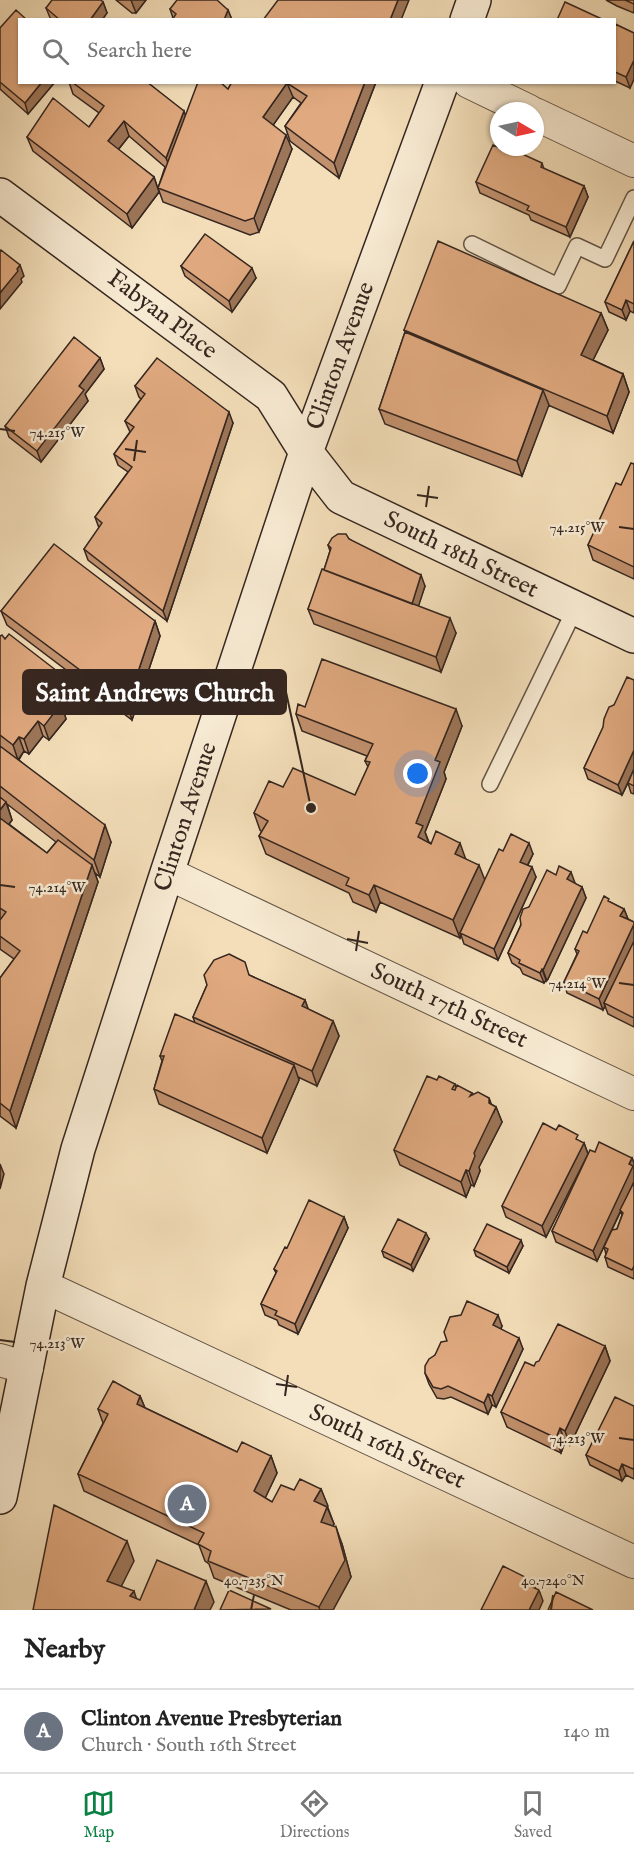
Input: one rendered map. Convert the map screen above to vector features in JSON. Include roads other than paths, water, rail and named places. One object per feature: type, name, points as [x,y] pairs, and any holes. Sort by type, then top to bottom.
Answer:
[{"type":"main road","points":[[468,18],[474,0]]},
{"type":"main road","name":"Clinton Avenue","points":[[0,1497],[14,1364],[43,1286],[78,1149],[306,452],[441,84]]},
{"type":"main road","name":"Fabyan Place","points":[[0,195],[271,396],[306,452]]},
{"type":"main road","name":"South 18th Street","points":[[306,452],[341,497],[634,636]]},
{"type":"street","points":[[473,84],[510,102]]},
{"type":"street","points":[[544,118],[634,161]]},
{"type":"street","name":"South 17th Street","points":[[167,873],[634,1094]]},
{"type":"street","name":"South 16th Street","points":[[43,1286],[634,1562]]},
{"type":"lane","points":[[472,244],[558,286],[577,246],[605,259],[634,198]]},
{"type":"lane","points":[[490,784],[575,609]]},
{"type":"place","name":"Saint Andrews Church","points":[[311,808]]},
{"type":"place","name":"Clinton Avenue Presbyterian","points":[[187,1504]]}]
